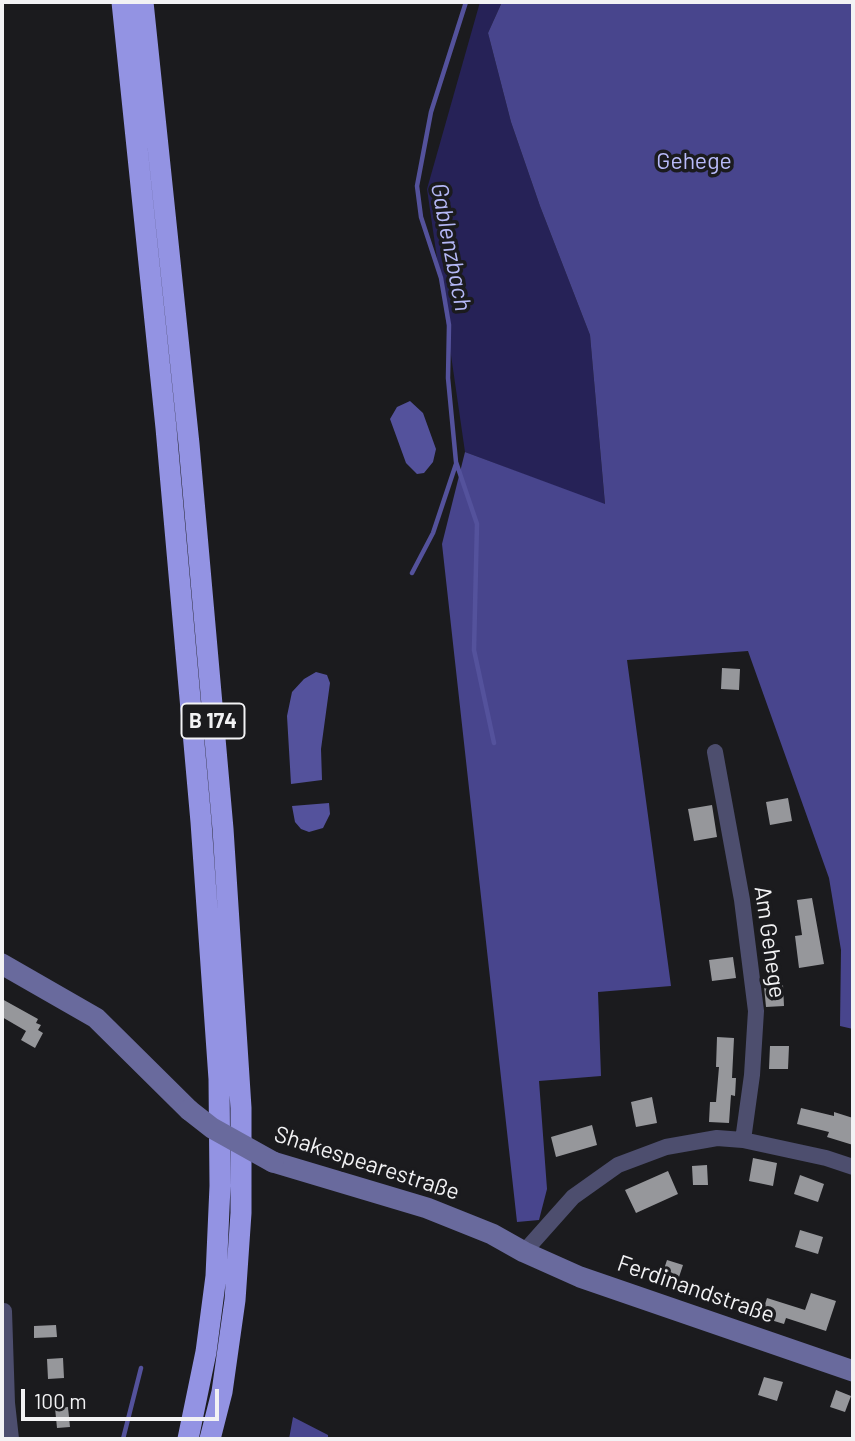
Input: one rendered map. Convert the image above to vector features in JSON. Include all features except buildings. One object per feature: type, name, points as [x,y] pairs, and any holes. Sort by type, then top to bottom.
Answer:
[{"type":"highway","name":"B 174","points":[[122,2],[166,428],[201,822],[219,1079],[220,1186],[216,1276],[206,1352],[188,1439]]},
{"type":"highway","name":"B 174","points":[[143,2],[189,444],[223,829],[241,1108],[240,1213],[235,1300],[222,1392],[210,1439]]},
{"type":"street","name":"Am Gehege","points":[[715,752],[742,901],[756,1011],[752,1075],[743,1140]]},
{"type":"street","name":"Shakespearestraße","points":[[2,964],[96,1018],[189,1110],[212,1128],[273,1162],[427,1208],[492,1234],[524,1252]]},
{"type":"street","points":[[524,1252],[573,1197],[618,1165],[666,1147],[717,1138],[743,1140],[826,1158],[853,1167]]},
{"type":"street","name":"Ferdinandstraße","points":[[524,1252],[580,1277],[853,1371]]},
{"type":"street","points":[[4,1311],[5,1403],[11,1439]]},
{"type":"shaded area","points":[[480,2],[502,2],[488,33],[511,122],[590,335],[605,505],[465,452],[427,189]]},
{"type":"shaded area","points":[[410,401],[423,413],[436,449],[433,462],[424,473],[417,474],[406,463],[390,419],[397,407]]},
{"type":"shaded area","points":[[316,672],[327,675],[330,683],[321,749],[322,780],[291,784],[287,716],[292,692],[304,679]]},
{"type":"shaded area","points":[[329,803],[330,814],[323,828],[309,832],[301,829],[295,822],[292,806]]},
{"type":"green space","name":"Gehege","points":[[502,2],[853,2],[853,1029],[840,1026],[841,950],[829,878],[748,651],[627,660],[671,986],[598,992],[601,1076],[539,1081],[547,1189],[539,1220],[517,1222],[442,544],[465,452],[605,504],[590,335],[511,122],[488,33]]},
{"type":"green space","points":[[293,1417],[328,1435],[328,1439],[289,1439]]},
{"type":"waterway","name":"Gablenzbach","points":[[466,2],[431,112],[417,186],[421,217],[441,278],[449,325],[448,378],[456,462],[477,524],[474,650],[494,743]]},
{"type":"waterway","name":"Gablenzbach","points":[[412,573],[433,533],[456,464]]},
{"type":"waterway","points":[[123,1439],[141,1368]]}]
